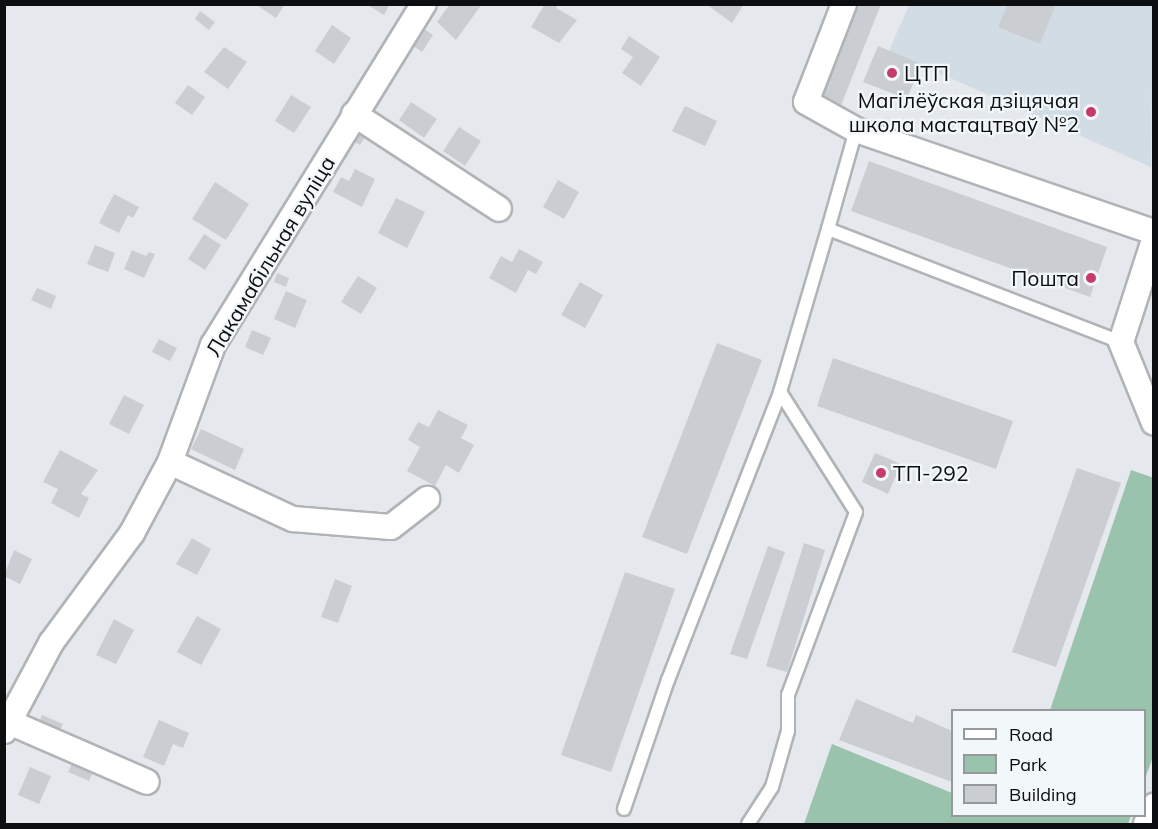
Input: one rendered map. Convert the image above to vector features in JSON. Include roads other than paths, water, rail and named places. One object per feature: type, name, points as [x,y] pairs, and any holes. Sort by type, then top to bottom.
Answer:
[{"type":"street","name":"Лакамабільная вуліца","points":[[7,727],[51,643],[132,533],[170,462],[213,345],[424,4]]},
{"type":"street","points":[[844,4],[806,102],[856,130],[1154,232]]},
{"type":"street","points":[[354,114],[499,209]]},
{"type":"street","points":[[1154,240],[1121,342],[1154,423]]},
{"type":"street","points":[[170,462],[293,519],[391,527],[428,500]]},
{"type":"street","points":[[7,727],[147,782]]},
{"type":"street","points":[[1146,825],[1154,806]]},
{"type":"lane","points":[[624,809],[668,680],[780,392],[856,130]]},
{"type":"lane","points":[[828,229],[1121,342]]},
{"type":"lane","points":[[748,825],[772,787],[788,731],[788,695],[856,512],[780,392]]},
{"type":"place","name":"ЦТП","points":[[892,73]]},
{"type":"place","name":"Магілёўская дзіцячая школа мастацтваў №2","points":[[1091,112]]},
{"type":"place","name":"Пошта","points":[[1091,278]]},
{"type":"place","name":"ТП-292","points":[[881,473]]}]
